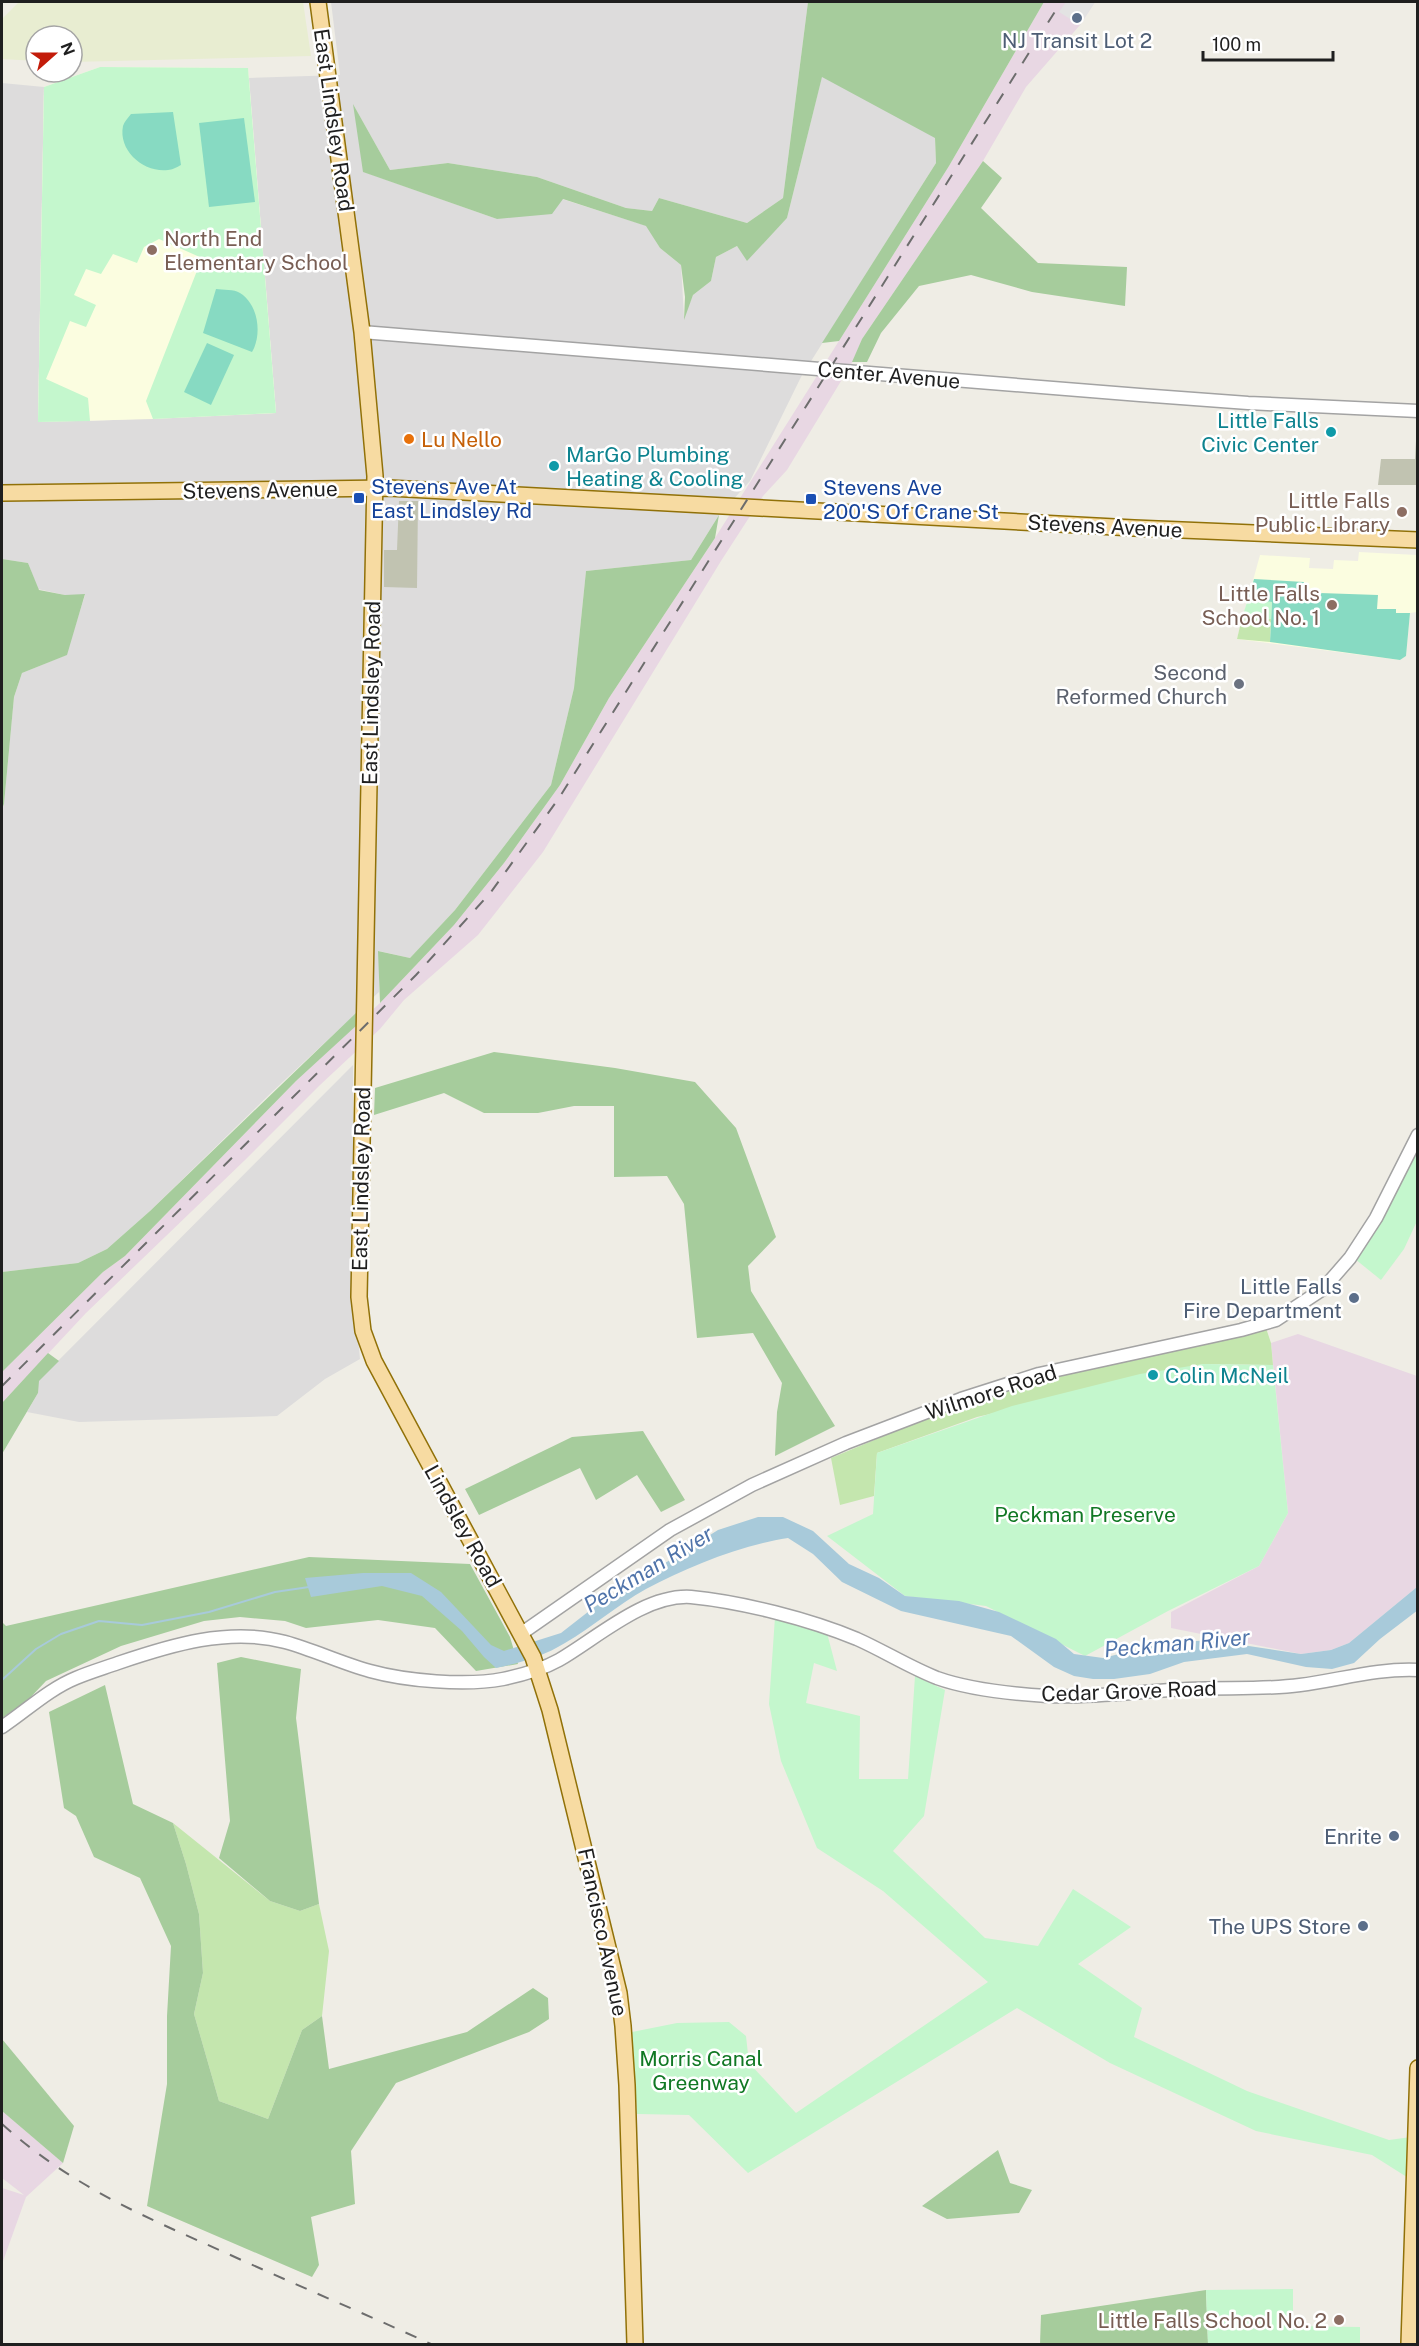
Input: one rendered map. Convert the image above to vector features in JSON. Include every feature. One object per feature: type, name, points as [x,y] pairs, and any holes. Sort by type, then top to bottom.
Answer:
[{"type":"main road","name":"East Lindsley Road","points":[[318,2],[362,332],[375,488],[359,1297],[366,1341],[386,1383]]},
{"type":"main road","name":"Stevens Avenue","points":[[2,493],[375,488],[1418,540]]},
{"type":"main road","name":"Lindsley Road","points":[[386,1383],[537,1666]]},
{"type":"main road","name":"Francisco Avenue","points":[[537,1666],[602,1917],[619,1993],[627,2085],[636,2344]]},
{"type":"main road","points":[[1409,2344],[1418,2068]]},
{"type":"street","name":"Center Avenue","points":[[362,332],[1248,403],[1418,411]]},
{"type":"street","name":"Wilmore Road","points":[[523,1637],[670,1530],[752,1485],[846,1443],[961,1399],[1039,1374],[1241,1330],[1276,1320],[1323,1289],[1350,1258],[1376,1218],[1418,1135]]},
{"type":"street","name":"Cedar Grove Road","points":[[2,1727],[58,1687],[76,1678],[177,1644],[226,1637],[280,1640],[367,1670],[398,1678],[480,1682],[519,1676],[537,1666],[556,1662],[631,1614],[664,1600],[678,1597],[746,1607],[830,1629],[938,1678],[956,1683],[1045,1696],[1262,1688],[1298,1685],[1384,1670],[1418,1670]]},
{"type":"shaded area","points":[[19,2],[303,2],[311,56],[84,62],[84,24],[24,24],[24,60],[2,59],[2,19]]},
{"type":"shaded area","points":[[331,2],[808,2],[783,198],[747,223],[659,198],[652,211],[626,208],[537,177],[448,163],[390,170],[354,106],[364,172],[497,219],[562,199],[647,226],[660,248],[681,265],[684,317],[693,295],[711,281],[716,257],[737,246],[747,260],[787,218],[822,76],[935,137],[936,163],[801,377],[750,481],[719,515],[691,560],[586,571],[574,688],[551,785],[455,910],[410,958],[379,951],[379,992],[150,1211],[107,1249],[78,1263],[2,1272],[2,809],[14,697],[22,673],[66,655],[85,595],[65,595],[38,589],[28,563],[2,559],[2,83],[44,87],[38,421],[276,413],[249,78],[340,75]]},
{"type":"shaded area","points":[[1044,2],[1095,2],[1080,25],[1026,87],[983,161],[862,339],[852,363],[787,470],[763,496],[721,561],[543,852],[478,935],[404,1000],[380,1029],[86,1313],[2,1403],[2,1372],[103,1272],[125,1256],[296,1081],[380,1003],[454,925],[504,863],[560,785],[609,698],[715,538],[949,166]]},
{"type":"shaded area","name":"NJ Transit Lot 2","points":[[1066,2],[1095,2],[1080,25],[1059,12]]},
{"type":"shaded area","name":"North End Elementary School","points":[[100,67],[248,68],[276,413],[38,422],[44,87],[52,84],[84,84],[84,73]]},
{"type":"shaded area","points":[[1417,423],[1417,485],[1378,485],[1381,459],[1415,459]]},
{"type":"shaded area","points":[[399,501],[418,501],[417,588],[384,587],[384,550],[397,550]]},
{"type":"shaded area","name":"Little Falls School No. 1","points":[[1359,552],[1417,555],[1417,612],[1410,613],[1406,656],[1400,660],[1237,639],[1260,555],[1310,558],[1309,568],[1333,569],[1334,560],[1358,561]]},
{"type":"shaded area","points":[[353,1065],[353,1287],[360,1359],[325,1379],[277,1416],[79,1422],[27,1412],[38,1393],[38,1381]]},
{"type":"shaded area","points":[[1298,1334],[1417,1376],[1417,1587],[1349,1643],[1331,1650],[1301,1654],[1171,1628],[1171,1612],[1259,1566],[1288,1513],[1271,1343]]},
{"type":"shaded area","points":[[2,2111],[63,2163],[26,2197],[2,2264],[2,2188],[24,2195],[2,2178]]},
{"type":"green space","points":[[808,2],[1044,2],[949,166],[839,341],[822,343],[936,163],[935,138],[822,77],[787,218],[747,261],[737,246],[716,257],[711,281],[693,295],[684,320],[685,297],[681,265],[660,248],[646,226],[563,199],[552,214],[497,219],[363,172],[353,104],[390,170],[448,163],[537,177],[626,208],[652,211],[659,198],[747,223],[783,198]]},
{"type":"green space","name":"North End Elementary School","points":[[100,67],[248,68],[276,413],[153,419],[146,401],[202,258],[159,239],[144,247],[137,263],[113,254],[101,274],[86,269],[74,295],[96,305],[86,327],[70,321],[46,379],[88,398],[90,421],[38,422],[44,87],[52,84],[84,84],[84,73]]},
{"type":"green space","points":[[173,112],[181,165],[170,170],[159,170],[142,164],[129,152],[125,144],[124,123],[131,114]]},
{"type":"green space","points":[[244,118],[255,202],[209,207],[199,123]]},
{"type":"green space","points":[[983,161],[1002,178],[981,208],[1038,263],[1127,267],[1125,306],[1032,292],[971,275],[919,286],[881,333],[867,362],[852,362],[862,339]]},
{"type":"green space","points":[[216,289],[238,292],[246,298],[255,312],[258,329],[252,352],[203,333]]},
{"type":"green space","points":[[207,343],[234,355],[211,405],[184,392]]},
{"type":"green space","points":[[719,515],[715,538],[609,698],[560,785],[504,863],[454,925],[380,1003],[378,951],[410,958],[455,910],[551,785],[574,688],[586,571],[691,560]]},
{"type":"green space","points":[[2,559],[28,563],[39,590],[65,595],[85,594],[67,655],[22,673],[14,697],[2,809]]},
{"type":"green space","points":[[1254,579],[1304,582],[1304,589],[1308,590],[1308,597],[1320,598],[1320,593],[1378,595],[1377,609],[1396,609],[1396,613],[1410,613],[1406,656],[1400,660],[1270,642],[1272,602],[1248,599]]},
{"type":"green space","points":[[1248,599],[1272,602],[1271,619],[1242,618]]},
{"type":"green space","points":[[1242,618],[1271,619],[1270,642],[1237,639]]},
{"type":"green space","points":[[357,1012],[357,1025],[296,1081],[125,1256],[103,1272],[2,1372],[2,1272],[78,1263],[107,1249],[150,1211]]},
{"type":"green space","points":[[494,1052],[615,1068],[695,1082],[736,1128],[776,1237],[748,1266],[751,1291],[835,1426],[775,1456],[777,1412],[782,1383],[753,1333],[697,1338],[684,1204],[667,1176],[614,1177],[614,1106],[574,1106],[538,1113],[484,1113],[444,1093],[374,1115],[375,1088]]},
{"type":"green space","points":[[1417,1148],[1417,1221],[1404,1249],[1381,1280],[1355,1259]]},
{"type":"green space","points":[[1266,1328],[1271,1343],[1273,1365],[1203,1364],[977,1417],[877,1453],[874,1496],[840,1505],[831,1458],[956,1406],[1032,1383]]},
{"type":"green space","points":[[48,1353],[59,1361],[39,1381],[38,1393],[2,1454],[2,1403]]},
{"type":"green space","name":"Peckman Preserve","points":[[1203,1364],[1273,1365],[1288,1513],[1259,1566],[1168,1611],[1085,1656],[986,1606],[905,1596],[827,1536],[873,1514],[877,1453],[1012,1406],[1140,1374]]},
{"type":"green space","points":[[643,1431],[685,1500],[661,1512],[637,1475],[596,1500],[580,1468],[479,1515],[465,1489],[572,1437]]},
{"type":"green space","points":[[309,1557],[470,1564],[510,1637],[518,1664],[476,1671],[435,1628],[378,1620],[306,1628],[285,1621],[240,1617],[204,1621],[121,1646],[46,1681],[28,1700],[2,1718],[2,1622],[6,1626]]},
{"type":"green space","name":"Morris Canal Greenway","points":[[775,1617],[827,1633],[837,1671],[814,1663],[806,1703],[860,1716],[859,1779],[908,1779],[915,1676],[945,1690],[924,1816],[893,1851],[985,1938],[1038,1946],[1073,1889],[1131,1927],[1078,1964],[1142,2008],[1134,2037],[1247,2091],[1389,2140],[1411,2137],[1410,2179],[1372,2155],[1256,2131],[1110,2063],[1017,2008],[748,2173],[689,2115],[637,2114],[632,2032],[677,2023],[729,2022],[746,2036],[749,2063],[796,2113],[988,1982],[883,1891],[817,1848],[781,1761],[769,1704]]},
{"type":"green space","points":[[241,1657],[301,1669],[296,1718],[319,1904],[300,1911],[270,1901],[219,1858],[230,1821],[217,1663]]},
{"type":"green space","points":[[105,1685],[133,1804],[173,1823],[186,1864],[199,1914],[203,1973],[194,2014],[219,2101],[268,2119],[302,2030],[322,2016],[329,2069],[467,2032],[533,1988],[548,1998],[549,2019],[529,2032],[396,2083],[351,2151],[355,2204],[311,2217],[319,2265],[312,2277],[147,2206],[167,2084],[167,2016],[171,1946],[140,1878],[94,1857],[76,1816],[64,1808],[49,1712]]},
{"type":"green space","points":[[173,1823],[270,1901],[300,1911],[319,1904],[329,1951],[322,2016],[302,2030],[268,2119],[219,2101],[194,2014],[203,1973],[199,1914]]},
{"type":"green space","points":[[2,2039],[74,2126],[63,2163],[2,2111]]},
{"type":"green space","points":[[998,2150],[1010,2183],[1032,2190],[1019,2213],[947,2219],[922,2206]]},
{"type":"green space","points":[[1293,2289],[1293,2326],[1360,2327],[1360,2344],[1208,2344],[1206,2290]]},
{"type":"green space","points":[[1206,2290],[1208,2344],[1040,2344],[1041,2315]]},
{"type":"water","points":[[758,1517],[783,1517],[813,1531],[849,1564],[879,1578],[905,1596],[959,1601],[999,1612],[1056,1639],[1074,1654],[1103,1658],[1159,1644],[1209,1640],[1301,1654],[1331,1650],[1349,1643],[1417,1587],[1418,1610],[1380,1639],[1354,1663],[1332,1669],[1306,1667],[1247,1654],[1184,1662],[1150,1674],[1114,1679],[1093,1679],[1074,1676],[1054,1667],[1011,1636],[901,1611],[842,1582],[813,1554],[788,1538],[733,1551],[679,1573],[635,1595],[557,1648],[514,1664],[496,1668],[462,1631],[422,1596],[382,1586],[311,1597],[305,1578],[363,1573],[411,1573],[441,1592],[491,1645],[504,1651],[561,1633],[593,1608],[718,1530]]},
{"type":"waterway","name":"Peckman River","points":[[2,1680],[36,1649],[61,1634],[99,1621],[142,1625],[209,1612],[275,1592],[309,1587]]},
{"type":"railway","points":[[2,1386],[416,975],[491,892],[559,798],[1061,2]]},
{"type":"railway","points":[[2,2124],[54,2165],[109,2198],[166,2226],[431,2344]]},
{"type":"place","name":"NJ Transit Lot 2","points":[[1077,18]]},
{"type":"place","name":"North End Elementary School","points":[[152,250]]},
{"type":"place","name":"Little Falls Civic Center","points":[[1331,432]]},
{"type":"place","name":"Lu Nello","points":[[409,439]]},
{"type":"place","name":"MarGo Plumbing Heating & Cooling","points":[[554,466]]},
{"type":"place","name":"Stevens Ave At East Lindsley Rd","points":[[359,498]]},
{"type":"place","name":"Stevens Ave 200'S Of Crane St","points":[[811,499]]},
{"type":"place","name":"Little Falls Public Library","points":[[1402,512]]},
{"type":"place","name":"Little Falls School No. 1","points":[[1332,605]]},
{"type":"place","name":"Second Reformed Church","points":[[1239,684]]},
{"type":"place","name":"Little Falls Fire Department","points":[[1354,1298]]},
{"type":"place","name":"Colin McNeil","points":[[1153,1375]]},
{"type":"place","name":"Enrite","points":[[1394,1836]]},
{"type":"place","name":"The UPS Store","points":[[1363,1926]]},
{"type":"place","name":"Little Falls School No. 2","points":[[1339,2320]]}]
